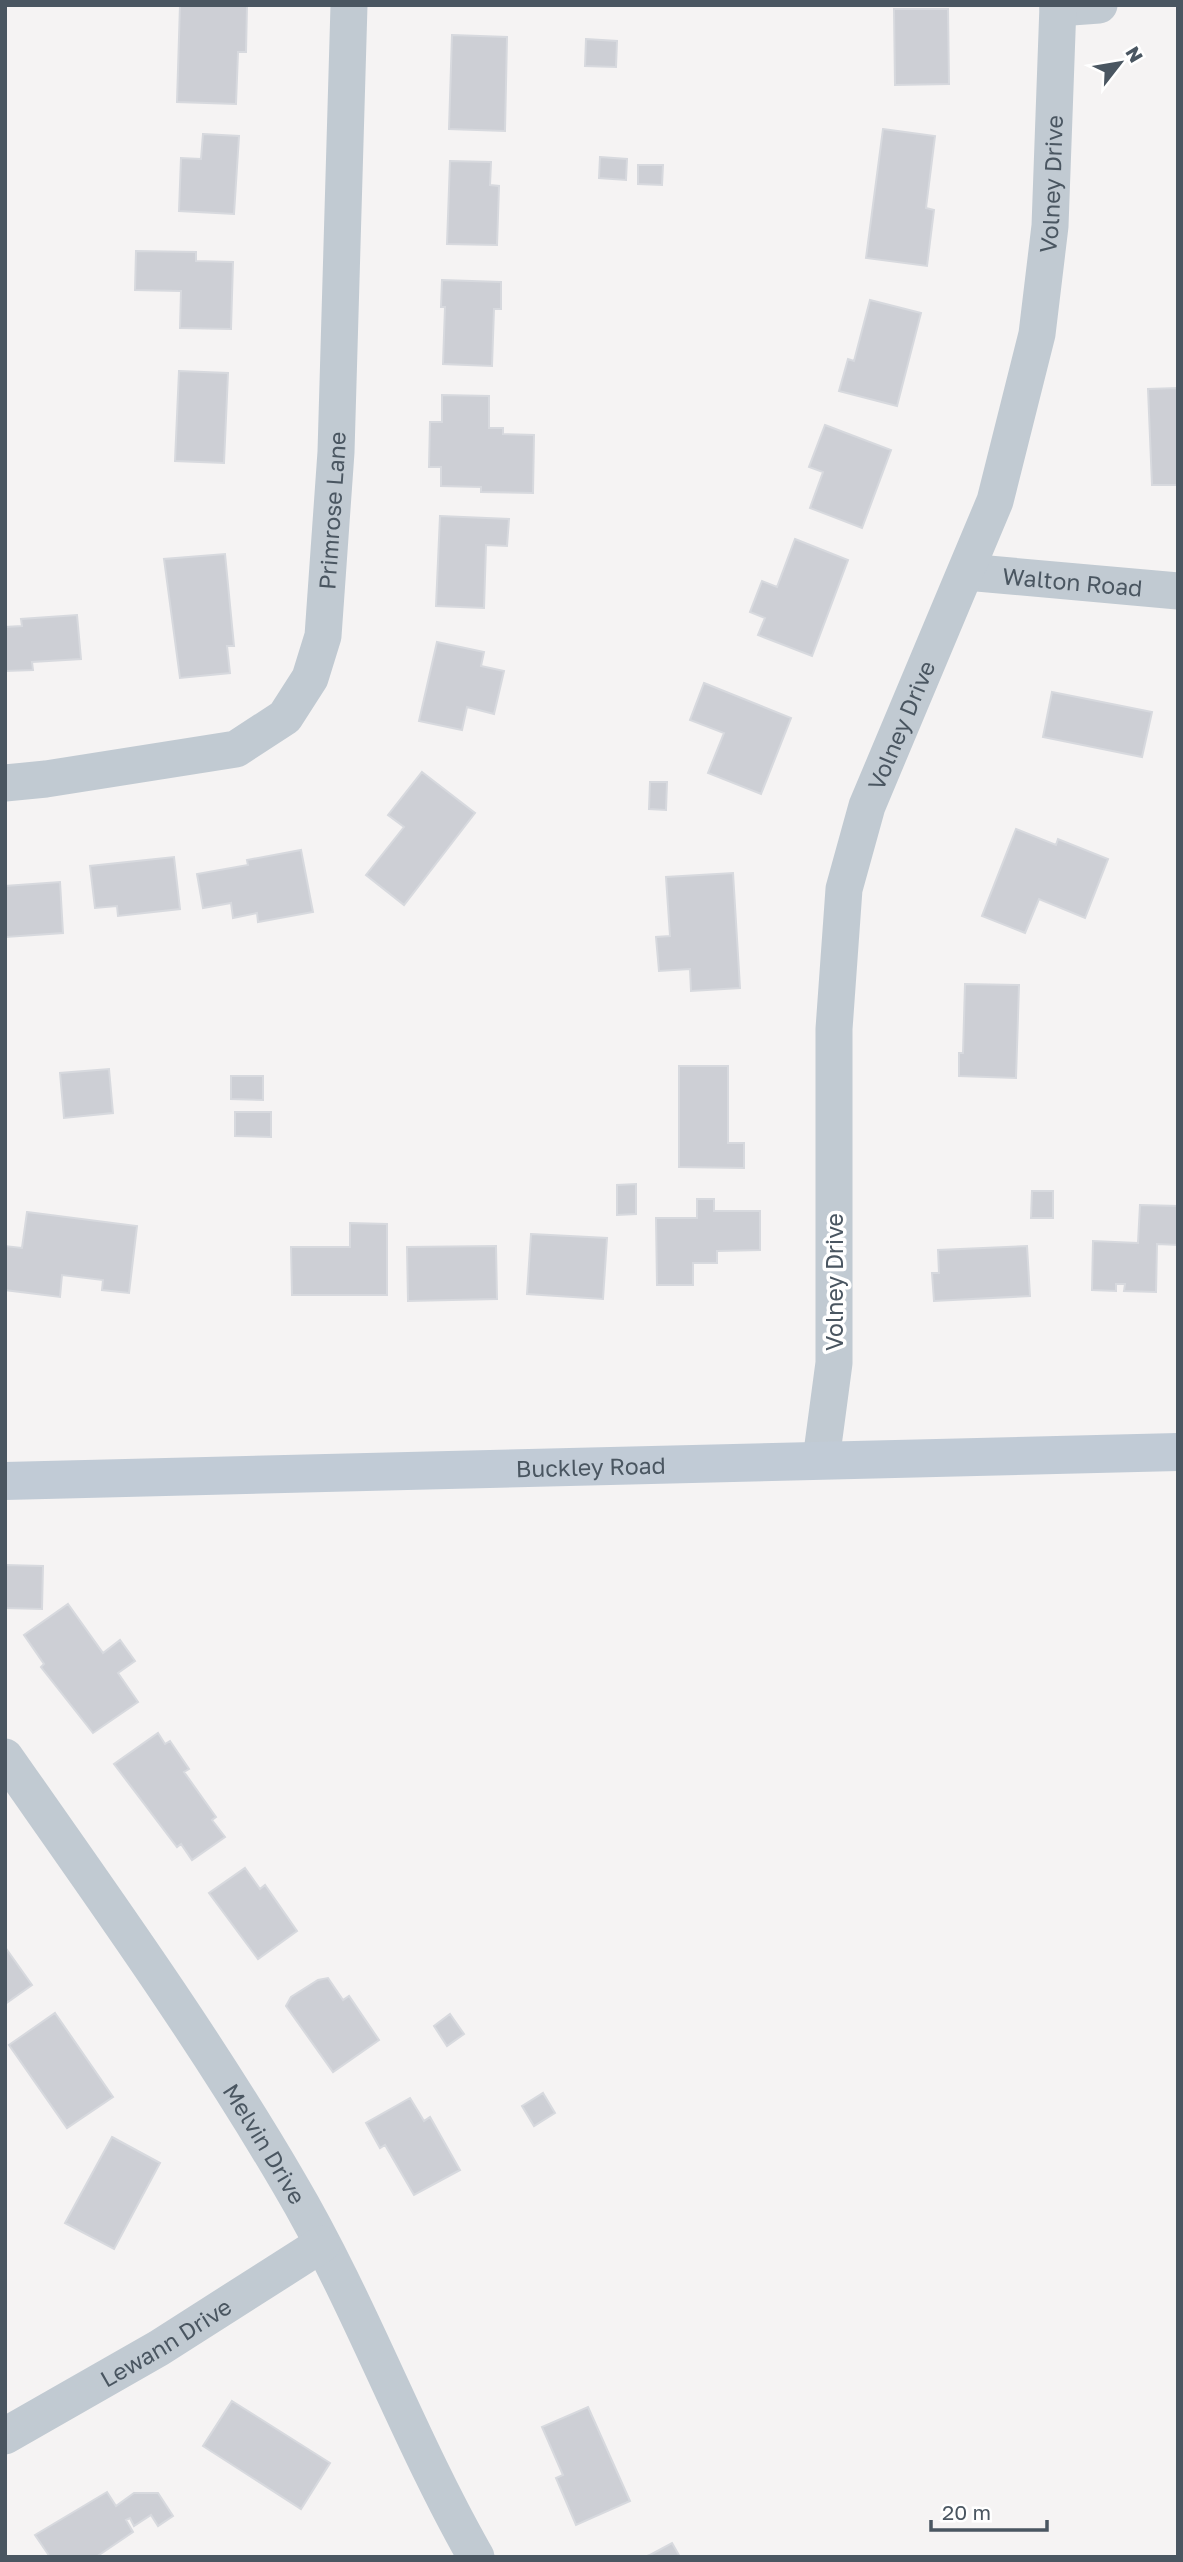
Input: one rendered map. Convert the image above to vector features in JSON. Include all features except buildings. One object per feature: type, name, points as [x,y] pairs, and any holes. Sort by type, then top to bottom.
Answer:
[{"type":"street","name":"Primrose Lane","points":[[5,783],[236,749],[285,717],[310,678],[323,636],[336,452],[349,5]]},
{"type":"street","points":[[1058,7],[1099,5]]},
{"type":"street","name":"Volney Drive","points":[[821,1460],[834,1363],[834,1029],[844,889],[867,806],[995,501],[1037,334],[1050,226],[1058,7]]},
{"type":"street","name":"Walton Road","points":[[966,572],[1178,591]]},
{"type":"street","name":"Buckley Road","points":[[5,1481],[1178,1452]]},
{"type":"street","name":"Melvin Drive","points":[[5,1757],[172,1997],[289,2184],[322,2244],[446,2504],[476,2557]]},
{"type":"street","name":"Lewann Drive","points":[[5,2436],[159,2348],[322,2244]]}]
